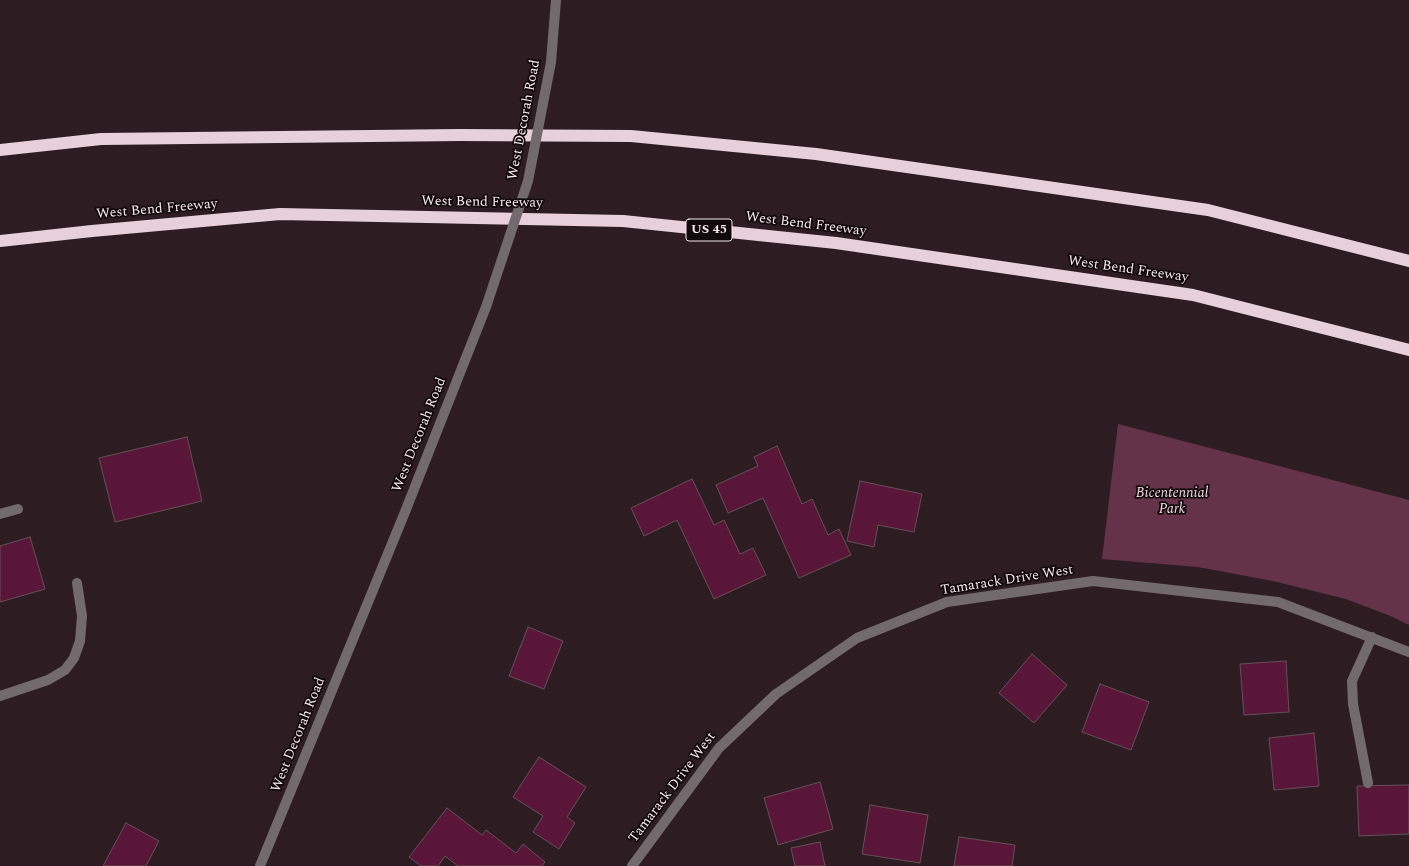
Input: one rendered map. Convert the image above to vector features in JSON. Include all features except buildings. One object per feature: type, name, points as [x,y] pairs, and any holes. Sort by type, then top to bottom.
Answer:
[{"type":"highway","points":[[0,150],[101,139],[460,135],[630,136],[816,154],[1208,210],[1409,261]]},
{"type":"highway","name":"West Bend Freeway","points":[[0,241],[280,214],[623,221],[836,243],[1193,295],[1409,350]]},
{"type":"street","name":"West Decorah Road","points":[[260,866],[405,512],[486,307],[528,181],[551,62],[556,0]]},
{"type":"street","points":[[0,514],[18,509]]},
{"type":"street","name":"Tamarack Drive West","points":[[632,866],[719,748],[776,694],[857,638],[947,602],[1093,581],[1278,602],[1409,652]]},
{"type":"street","points":[[0,696],[48,680],[65,670],[74,658],[80,641],[82,616],[77,583]]},
{"type":"street","points":[[1368,783],[1353,704],[1352,682],[1372,637]]},
{"type":"green space","name":"Bicentennial Park","points":[[1118,424],[1409,500],[1409,625],[1393,617],[1346,599],[1273,581],[1198,567],[1102,559]]}]
